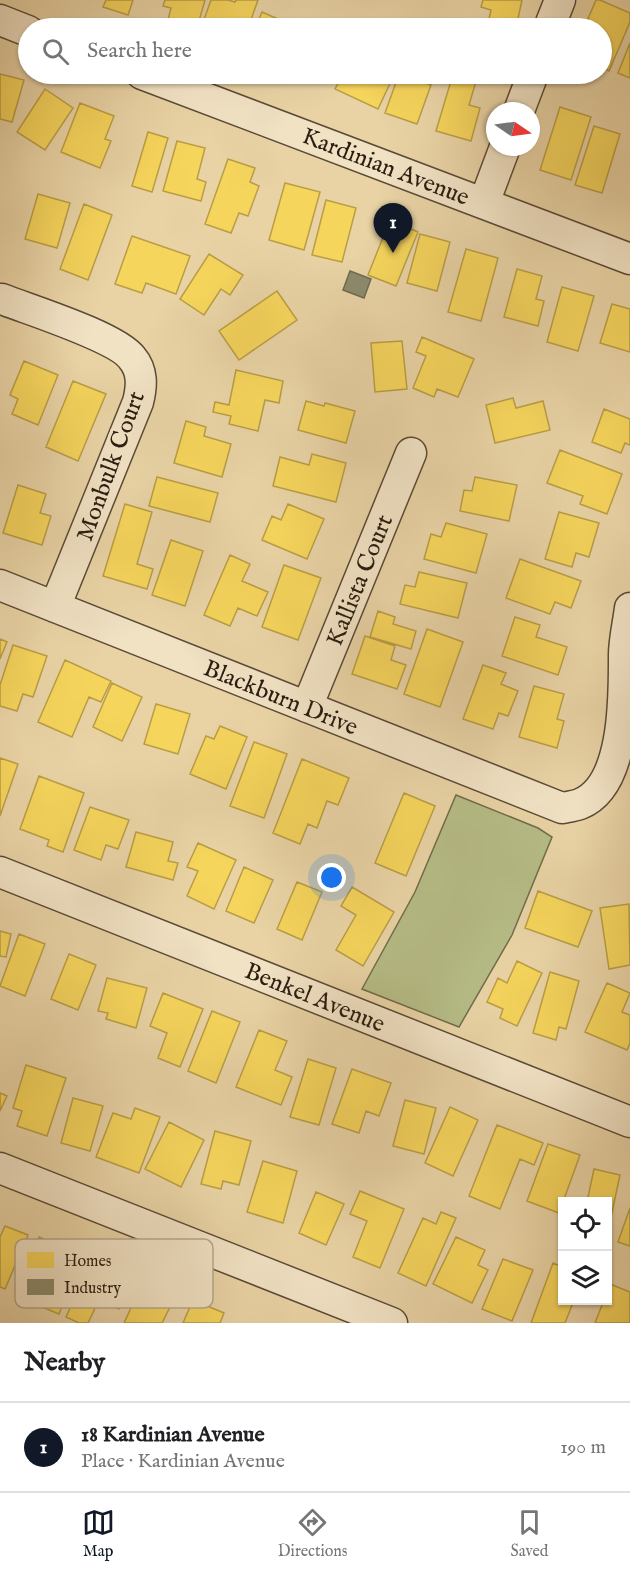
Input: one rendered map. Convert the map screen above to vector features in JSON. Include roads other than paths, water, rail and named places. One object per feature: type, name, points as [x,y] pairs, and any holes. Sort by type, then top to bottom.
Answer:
[{"type":"street","points":[[553,18],[560,0]]},
{"type":"street","points":[[0,20],[18,27]]},
{"type":"street","name":"Kardinian Avenue","points":[[169,84],[630,259]]},
{"type":"street","points":[[522,102],[529,84]]},
{"type":"street","points":[[484,203],[502,156]]},
{"type":"street","name":"Monbulk Court","points":[[2,299],[112,342],[132,356],[140,375],[141,388],[138,402],[55,608]]},
{"type":"street","name":"Kallista Court","points":[[307,707],[411,453]]},
{"type":"street","name":"Blackburn Drive","points":[[0,585],[562,808],[581,804],[600,789],[615,758],[622,726],[626,686],[624,652],[630,608]]},
{"type":"street","name":"Benkel Avenue","points":[[0,872],[630,1122]]},
{"type":"street","points":[[0,1168],[180,1239]]},
{"type":"street","points":[[213,1252],[392,1323]]},
{"type":"place","name":"18 Kardinian Avenue","points":[[393,253]]}]
